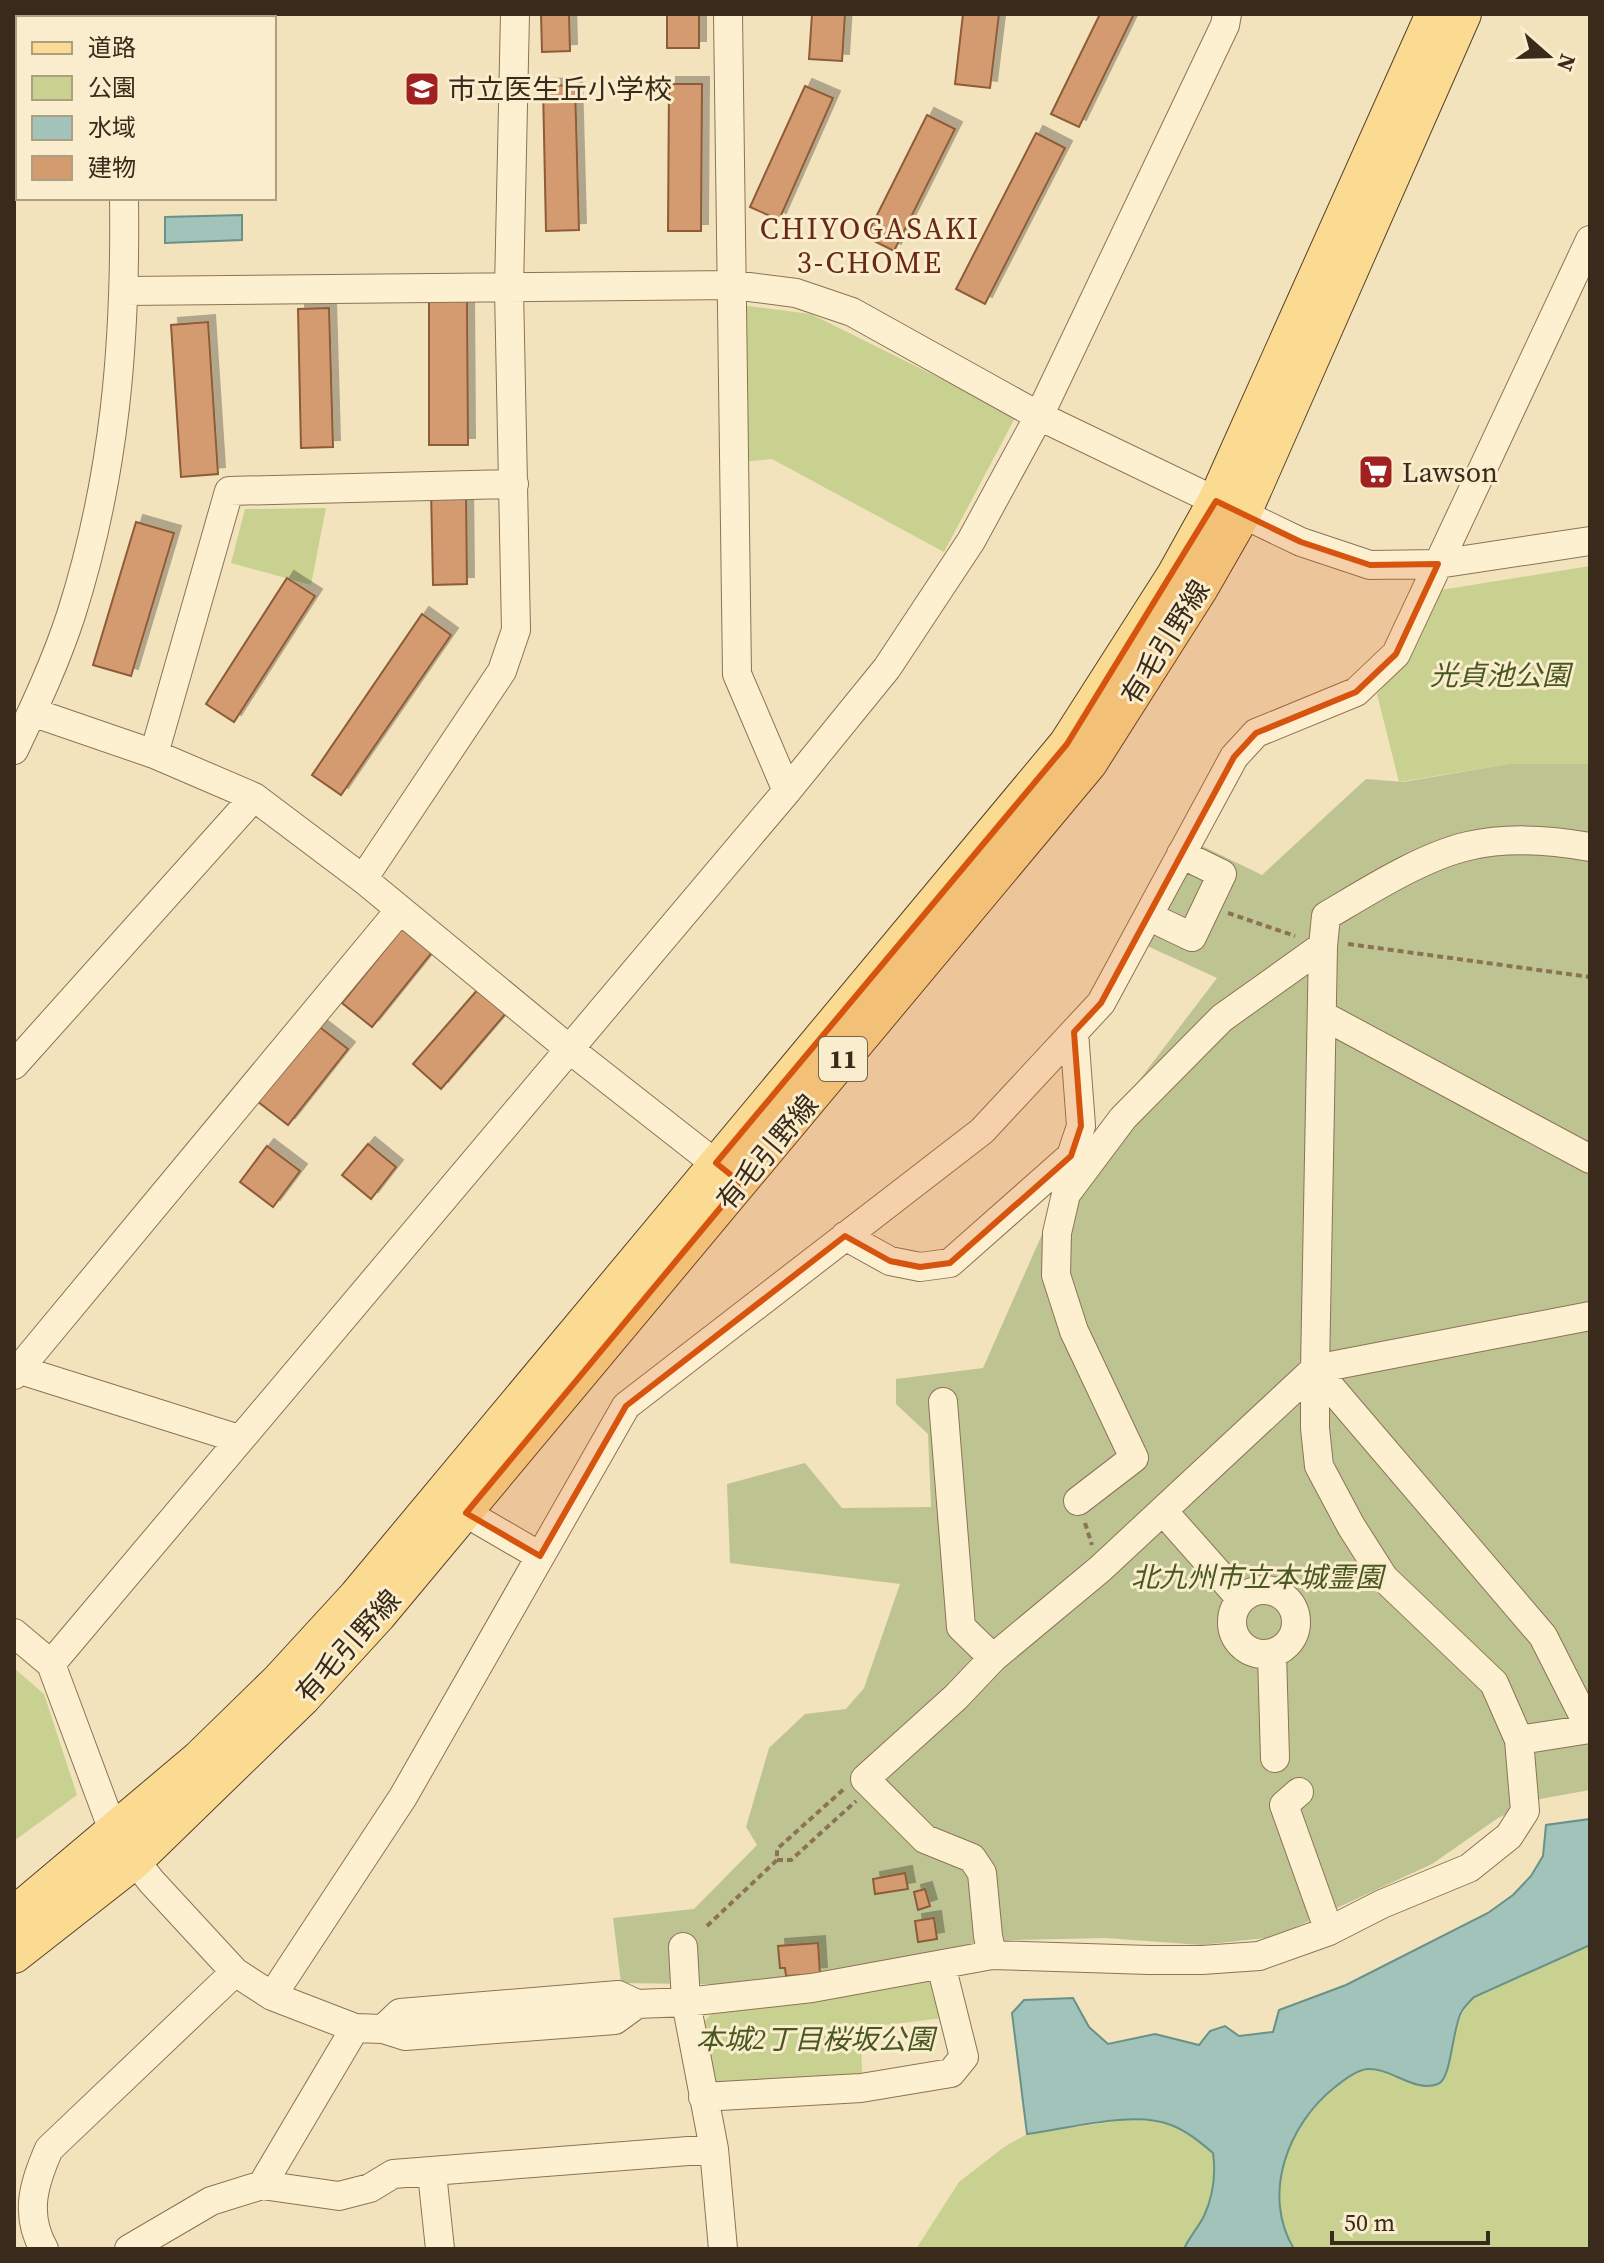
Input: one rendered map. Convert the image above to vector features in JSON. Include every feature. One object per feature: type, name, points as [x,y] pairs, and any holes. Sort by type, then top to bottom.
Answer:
[{"type":"main road","name":"有毛引野線","points":[[1229,507],[1434,14]]},
{"type":"main road","name":"有毛引野線","points":[[14,1955],[124,1847],[199,1759],[279,1681],[357,1596],[454,1503],[728,1173],[1067,744],[1175,575],[1229,507],[1463,14]]},
{"type":"main road","name":"有毛引野線","points":[[14,1915],[124,1847]]},
{"type":"street","points":[[363,879],[502,671],[516,630],[509,289],[515,14]]},
{"type":"street","points":[[728,14],[737,674],[787,791]]},
{"type":"street","points":[[51,1664],[787,791],[887,668],[971,541],[1039,416],[1225,25],[1227,14]]},
{"type":"street","points":[[14,750],[71,616],[100,507],[115,419],[125,291],[124,200]]},
{"type":"street","points":[[272,1996],[403,1797],[626,1406],[982,1131],[1101,1003],[1234,757],[1256,733],[1356,692],[1396,654],[1590,240]]},
{"type":"street","points":[[125,291],[733,285],[796,293],[852,312],[1039,416],[1301,542],[1370,565],[1438,564],[1584,542],[1590,516]]},
{"type":"street","points":[[154,754],[229,491],[514,484]]},
{"type":"street","points":[[32,712],[154,754],[254,797],[363,879],[568,1048],[728,1173]]},
{"type":"street","points":[[14,1065],[254,797]]},
{"type":"street","points":[[14,1633],[51,1664],[124,1847],[235,1972],[272,1996],[355,2028],[383,2029],[400,2013],[618,1995],[637,2004],[686,2002],[812,1988],[992,1955],[1149,1960],[1259,1956],[1329,1931],[1382,1904],[1469,1868],[1509,1836],[1525,1811],[1519,1740],[1494,1683],[1384,1578],[1351,1526],[1319,1466],[1315,1428],[1315,1369],[1326,916],[1401,873],[1467,846],[1515,840],[1590,847]]},
{"type":"street","points":[[1148,916],[1192,937],[1222,874],[1181,854]]},
{"type":"street","points":[[239,1439],[16,1371],[399,911]]},
{"type":"street","points":[[1078,1501],[1134,1458],[1074,1331],[1056,1275],[1057,1233],[1066,1194],[1123,1118],[1222,1018],[1323,946]]},
{"type":"street","points":[[1322,1015],[1590,1159]]},
{"type":"street","points":[[845,1236],[890,1261],[920,1267],[950,1263],[1060,1166],[1071,1156],[1081,1126],[1074,1032]]},
{"type":"street","points":[[992,1955],[982,1873],[972,1858],[925,1839],[862,1782],[956,1697],[993,1658],[1100,1569],[1315,1369],[1590,1316]]},
{"type":"street","points":[[1315,1369],[1543,1636],[1590,1729],[1519,1740]]},
{"type":"street","points":[[943,1402],[961,1627],[993,1658]]},
{"type":"street","points":[[454,1503],[540,1556]]},
{"type":"street","points":[[1163,1511],[1241,1599]]},
{"type":"street","points":[[1272,1590],[1287,1599],[1295,1614],[1295,1631],[1287,1645],[1272,1654],[1255,1654],[1240,1645],[1232,1631],[1232,1614],[1241,1599],[1255,1591],[1272,1590]]},
{"type":"street","points":[[1272,1654],[1275,1758]]},
{"type":"street","points":[[1299,1792],[1284,1805],[1329,1931]]},
{"type":"street","points":[[683,1947],[686,2002],[714,2149],[723,2249]]},
{"type":"street","points":[[703,2097],[861,2088],[951,2073],[964,2057],[941,1965]]},
{"type":"street","points":[[44,2249],[37,2237],[31,2207],[36,2178],[49,2149],[235,1972]]},
{"type":"street","points":[[262,2185],[355,2028]]},
{"type":"street","points":[[129,2249],[211,2201],[262,2185],[339,2196],[370,2188],[393,2174],[714,2149]]},
{"type":"street","points":[[432,2173],[440,2249]]},
{"type":"path","points":[[1207,905],[1323,946],[1328,941],[1590,977]]},
{"type":"path","points":[[1078,1501],[1100,1569]]},
{"type":"path","points":[[707,1926],[777,1860],[791,1860],[858,1800],[862,1782],[849,1785],[777,1849],[777,1860]]},
{"type":"highlighted area","points":[[1216,501],[1301,542],[1370,565],[1438,564],[1396,654],[1356,692],[1256,733],[1234,757],[1101,1003],[1074,1032],[1081,1126],[1071,1156],[950,1263],[920,1267],[890,1261],[845,1236],[626,1406],[540,1556],[466,1513],[741,1183],[716,1163],[1067,744]]},
{"type":"green space","points":[[740,305],[811,314],[1016,416],[944,552],[772,459],[741,462]]},
{"type":"green space","points":[[326,508],[311,585],[231,563],[245,509]]},
{"type":"green space","name":"光貞池公園","points":[[1590,566],[1590,764],[1509,764],[1399,782],[1377,694],[1410,658],[1441,590]]},
{"type":"green space","name":"北九州市立本城霊園","points":[[1509,764],[1590,764],[1590,1790],[1540,1799],[1498,1818],[1432,1864],[1274,1937],[1201,1945],[1106,1938],[1013,1940],[843,1974],[768,1985],[621,1983],[613,1918],[694,1909],[757,1845],[746,1827],[769,1748],[805,1714],[846,1709],[864,1688],[900,1584],[730,1563],[727,1484],[805,1463],[842,1508],[931,1507],[928,1434],[896,1404],[896,1379],[983,1368],[1070,1171],[1217,978],[1143,944],[1194,842],[1262,875],[1366,779],[1403,782]]},
{"type":"green space","points":[[14,1668],[44,1694],[77,1795],[14,1841]]},
{"type":"green space","points":[[1590,1945],[1590,2249],[1294,2249],[1280,2209],[1279,2189],[1283,2169],[1299,2131],[1328,2093],[1348,2077],[1365,2070],[1411,2080],[1448,2069],[1458,2022],[1474,1997]]},
{"type":"green space","name":"本城2丁目桜坂公園","points":[[928,1976],[934,1980],[943,2018],[861,2028],[862,2076],[716,2083],[704,2022],[711,2014],[867,1990]]},
{"type":"green space","points":[[1125,2120],[1173,2126],[1213,2153],[1214,2184],[1204,2216],[1184,2249],[916,2249],[959,2182],[1004,2147],[1027,2134]]},
{"type":"water","points":[[242,215],[242,240],[165,243],[165,217]]},
{"type":"water","points":[[1590,1819],[1590,1945],[1474,1997],[1459,2018],[1446,2073],[1438,2084],[1420,2085],[1376,2069],[1367,2069],[1346,2079],[1318,2102],[1293,2140],[1280,2184],[1284,2228],[1294,2249],[1184,2249],[1207,2208],[1213,2185],[1214,2161],[1213,2153],[1177,2127],[1138,2119],[1027,2134],[1012,2013],[1024,2000],[1073,1998],[1089,2027],[1108,2044],[1155,2034],[1199,2045],[1210,2031],[1225,2026],[1239,2036],[1273,2032],[1279,2010],[1346,1985],[1488,1913],[1513,1895],[1531,1876],[1543,1856],[1546,1825]]},
{"type":"building","points":[[541,14],[569,14],[570,51],[542,52]]},
{"type":"building","points":[[667,14],[699,14],[699,48],[667,48]]},
{"type":"building","points":[[812,14],[845,14],[842,61],[809,59]]},
{"type":"building","points":[[963,14],[999,14],[990,88],[955,84]]},
{"type":"building","points":[[1100,14],[1134,14],[1079,127],[1051,114]]},
{"type":"building","points":[[669,84],[702,84],[701,231],[668,231]]},
{"type":"building","points":[[575,85],[579,230],[546,231],[543,86]]},
{"type":"building","points":[[805,86],[833,98],[779,220],[750,207]]},
{"type":"building","points":[[927,115],[955,129],[894,251],[866,237]]},
{"type":"building","points":[[1036,133],[1065,148],[985,304],[956,289]]},
{"type":"building","points":[[429,299],[467,299],[468,445],[429,445]]},
{"type":"building","points":[[329,308],[333,447],[301,448],[298,309]]},
{"type":"building","points":[[208,322],[218,474],[181,477],[171,325]]},
{"type":"building","points":[[466,490],[467,584],[433,585],[431,491]]},
{"type":"building","points":[[136,522],[174,533],[131,676],[93,665]]},
{"type":"building","points":[[287,578],[315,596],[234,722],[206,704]]},
{"type":"building","points":[[422,614],[451,635],[341,795],[312,775]]},
{"type":"building","points":[[404,926],[434,950],[372,1027],[342,1003]]},
{"type":"building","points":[[479,988],[507,1012],[441,1089],[413,1064]]},
{"type":"building","points":[[317,1025],[348,1049],[288,1125],[257,1101]]},
{"type":"building","points":[[368,1144],[396,1167],[371,1199],[342,1175]]},
{"type":"building","points":[[267,1146],[300,1171],[273,1207],[240,1182]]},
{"type":"building","points":[[905,1873],[908,1889],[875,1894],[873,1879]]},
{"type":"building","points":[[925,1889],[930,1906],[918,1910],[914,1892]]},
{"type":"building","points":[[934,1918],[937,1939],[918,1942],[915,1921]]},
{"type":"building","points":[[818,1943],[820,1974],[786,1976],[785,1968],[780,1968],[778,1946]]},
{"type":"place","name":"市立医生丘小学校","points":[[422,89]]},
{"type":"place","name":"Lawson","points":[[1376,472]]},
{"type":"district","name":"CHIYOGASAKI 3-CHOME","points":[[870,246]]}]
